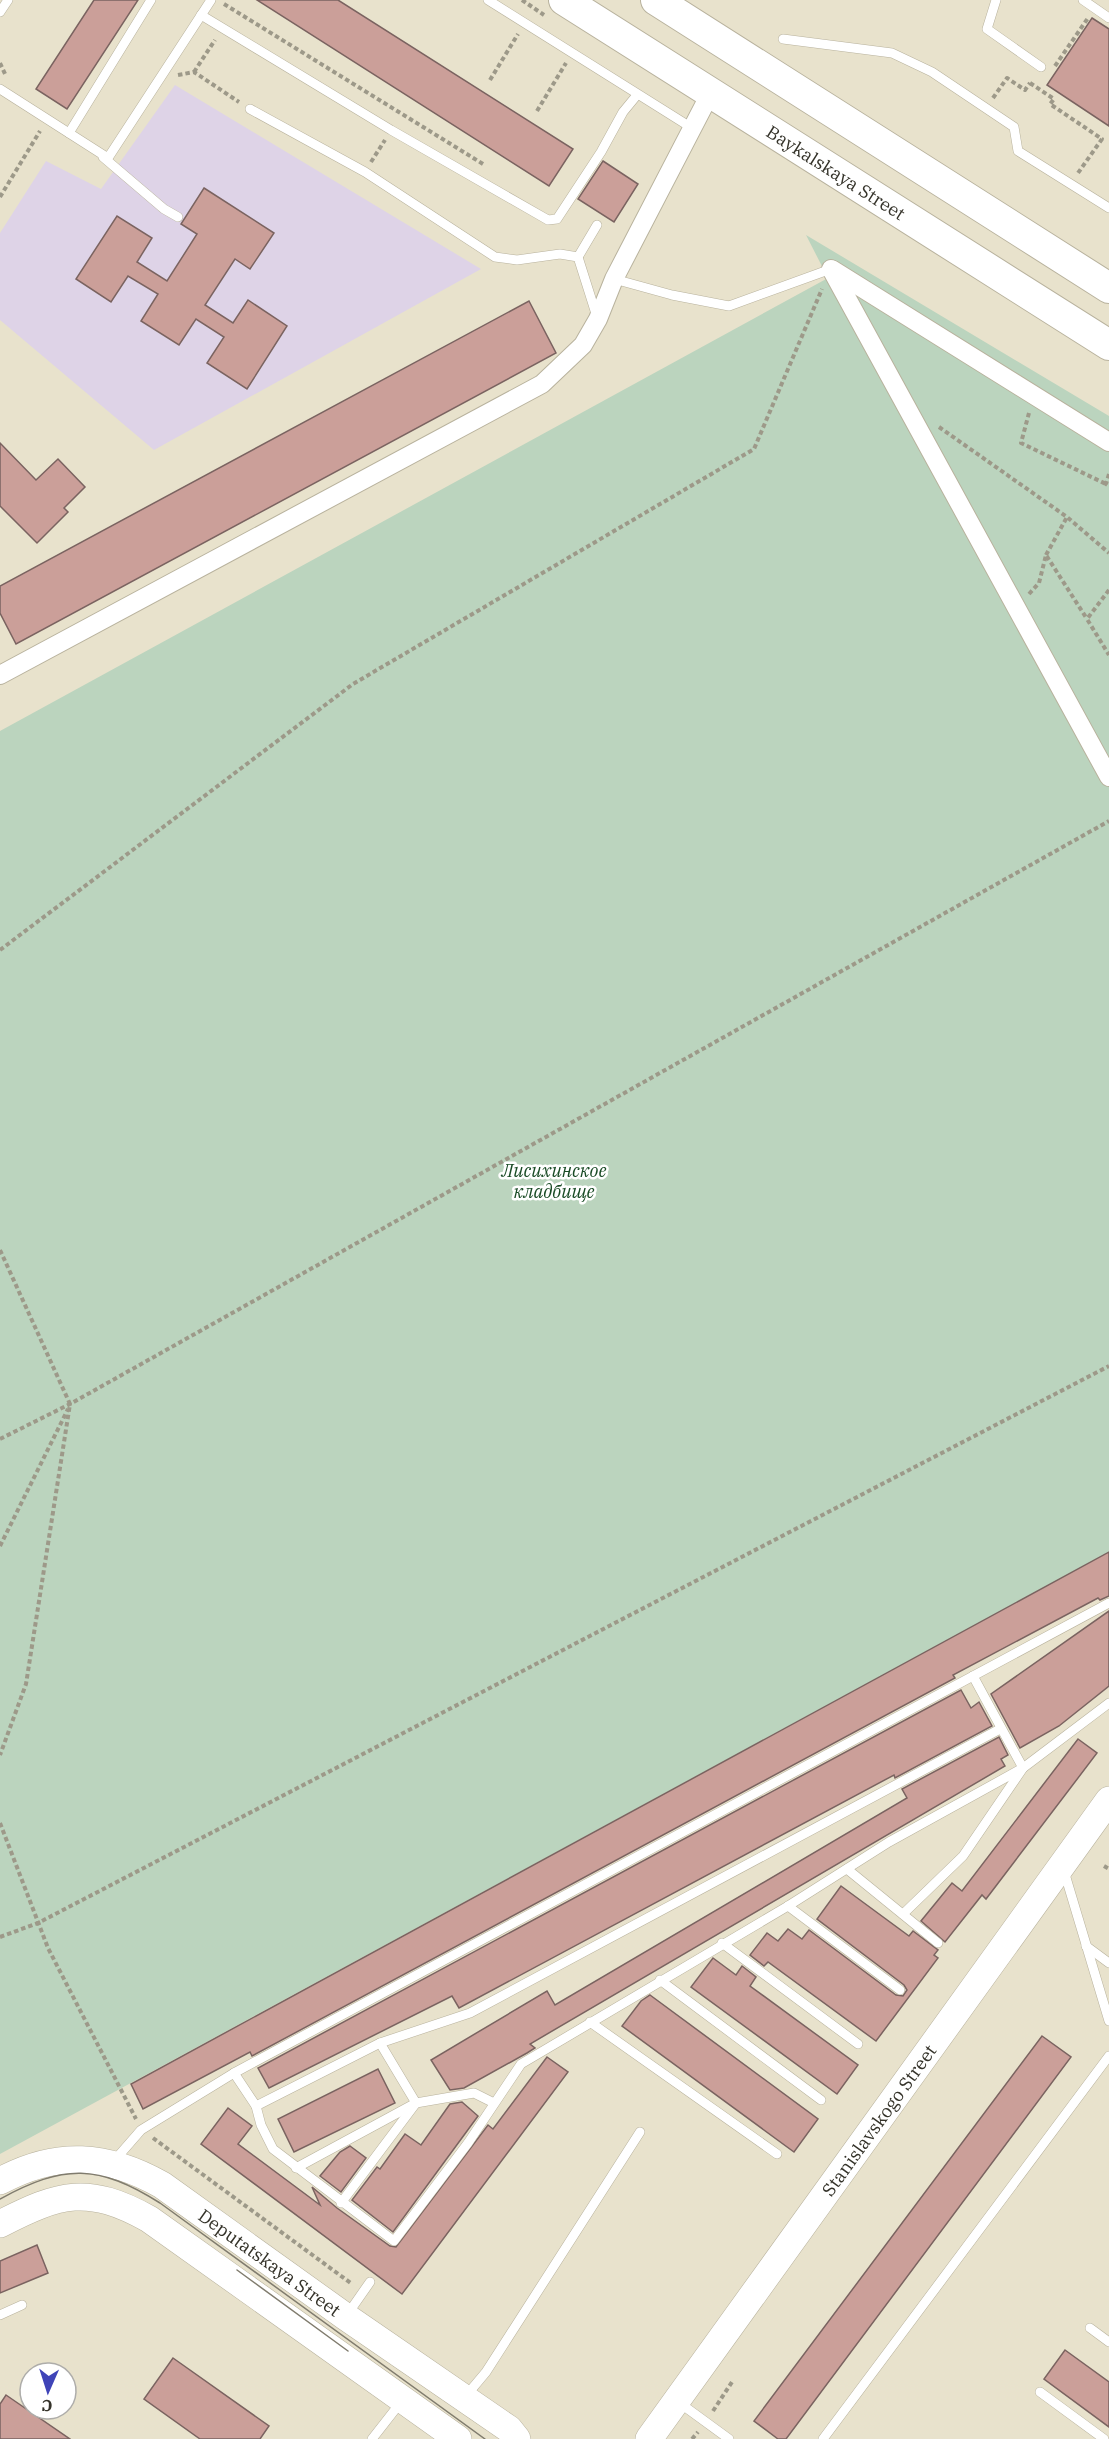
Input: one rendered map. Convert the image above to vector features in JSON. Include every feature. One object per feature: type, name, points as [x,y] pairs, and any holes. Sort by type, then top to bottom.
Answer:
[{"type":"main road","name":"Baykalskaya Street","points":[[564,0],[1109,345]]},
{"type":"main road","points":[[656,0],[1109,288]]},
{"type":"main road","name":"Stanislavskogo Street","points":[[649,2439],[1109,1800]]},
{"type":"main road","name":"Deputatskaya Street","points":[[0,2181],[21,2170],[53,2161],[82,2158],[112,2163],[141,2173],[353,2306],[509,2436]]},
{"type":"main road","name":"Deputatskaya Street","points":[[0,2224],[37,2205],[58,2198],[79,2197],[126,2206],[149,2219],[458,2439]]},
{"type":"street","points":[[0,675],[542,384],[583,345],[598,319],[614,279],[711,92]]},
{"type":"street","points":[[831,269],[1109,442]]},
{"type":"street","points":[[831,269],[1109,777]]},
{"type":"lane","points":[[0,12],[8,0]]},
{"type":"lane","points":[[69,133],[151,0]]},
{"type":"lane","points":[[0,89],[108,158],[211,0]]},
{"type":"lane","points":[[488,0],[692,128]]},
{"type":"lane","points":[[996,0],[987,29],[1041,67]]},
{"type":"lane","points":[[1083,0],[1109,18]]},
{"type":"lane","points":[[201,15],[391,130],[548,220],[557,219],[601,152],[623,112],[637,94]]},
{"type":"lane","points":[[783,39],[892,53],[932,72],[1014,127],[1018,151],[1109,208]]},
{"type":"lane","points":[[250,109],[364,172],[495,257],[517,260],[560,254],[578,257]]},
{"type":"lane","points":[[96,151],[164,209],[178,217]]},
{"type":"lane","points":[[597,225],[578,257],[598,319]]},
{"type":"lane","points":[[614,279],[672,295],[729,306],[831,269]]},
{"type":"lane","points":[[112,2163],[141,2130],[234,2073],[1109,1604]]},
{"type":"lane","points":[[973,1676],[1000,1730],[1023,1768]]},
{"type":"lane","points":[[234,2073],[256,2106],[261,2126],[273,2149],[341,2203],[394,2241],[468,2143],[521,2064],[788,1906],[889,1842],[1023,1768],[1109,1703]]},
{"type":"lane","points":[[256,2106],[380,2043],[470,2013],[1000,1730]]},
{"type":"lane","points":[[903,1914],[963,1856],[1023,1768]]},
{"type":"lane","points":[[1062,1865],[1109,2021]]},
{"type":"lane","points":[[847,1869],[938,1943]]},
{"type":"lane","points":[[788,1906],[900,1990]]},
{"type":"lane","points":[[722,1943],[858,2044]]},
{"type":"lane","points":[[1086,1946],[1109,1963]]},
{"type":"lane","points":[[660,1980],[821,2100]]},
{"type":"lane","points":[[590,2022],[777,2154]]},
{"type":"lane","points":[[380,2043],[416,2103]]},
{"type":"lane","points":[[824,2439],[1109,2056]]},
{"type":"lane","points":[[296,2168],[416,2103],[474,2093],[494,2103]]},
{"type":"lane","points":[[341,2203],[416,2103]]},
{"type":"lane","points":[[464,2399],[486,2372],[640,2132]]},
{"type":"lane","points":[[353,2306],[370,2282]]},
{"type":"lane","points":[[0,2315],[22,2305]]},
{"type":"lane","points":[[1090,2328],[1109,2342]]},
{"type":"lane","points":[[1040,2392],[1104,2439]]},
{"type":"lane","points":[[372,2439],[402,2400]]},
{"type":"lane","points":[[676,2401],[729,2439]]},
{"type":"path","points":[[1052,71],[1095,8]]},
{"type":"path","points":[[234,11],[491,169]]},
{"type":"path","points":[[490,80],[525,23]]},
{"type":"path","points":[[537,111],[572,53]]},
{"type":"path","points":[[986,108],[1007,78],[1025,90],[1041,67]]},
{"type":"path","points":[[158,80],[194,72],[250,109]]},
{"type":"path","points":[[1040,89],[1046,80]]},
{"type":"path","points":[[1030,83],[1054,99],[1050,104],[1102,139],[1071,184]]},
{"type":"path","points":[[0,197],[47,119]]},
{"type":"path","points":[[364,172],[391,130]]},
{"type":"path","points":[[0,950],[353,684],[754,449],[831,269]]},
{"type":"path","points":[[1034,395],[1021,443],[1107,485],[1109,474]]},
{"type":"path","points":[[903,402],[1067,517],[1109,553]]},
{"type":"path","points":[[1016,607],[1039,583],[1046,555],[1067,517]]},
{"type":"path","points":[[1046,555],[1109,655]]},
{"type":"path","points":[[1088,619],[1109,591]]},
{"type":"path","points":[[0,1439],[70,1404],[1109,821]]},
{"type":"path","points":[[0,1250],[70,1404],[26,1684],[0,1755]]},
{"type":"path","points":[[0,1937],[38,1923],[1109,1366]]},
{"type":"path","points":[[0,1546],[70,1404]]},
{"type":"path","points":[[0,1823],[48,1948],[141,2130],[348,2279],[353,2306]]},
{"type":"shaded area","points":[[175,85],[481,269],[154,450],[0,320],[0,233],[46,161],[101,189]]},
{"type":"green space","name":"Лисихинское кладбище","points":[[806,235],[1109,416],[1109,1552],[0,2154],[0,731],[828,278]]},
{"type":"building","points":[[94,0],[138,0],[67,109],[36,89]]},
{"type":"building","points":[[257,0],[338,0],[573,149],[549,186]]},
{"type":"building","points":[[1092,18],[1109,29],[1109,126],[1047,85]]},
{"type":"building","points":[[603,161],[638,184],[614,222],[578,199]]},
{"type":"building","points":[[204,188],[274,233],[250,269],[235,259],[205,305],[233,323],[248,300],[287,326],[247,389],[207,363],[224,337],[196,319],[179,345],[141,321],[158,294],[128,276],[111,302],[76,279],[117,216],[152,238],[137,262],[167,281],[197,234],[181,224]]},
{"type":"building","points":[[529,301],[556,353],[16,644],[0,613],[0,586]]},
{"type":"building","points":[[0,443],[36,480],[58,459],[85,487],[64,508],[68,512],[37,543],[0,506]]},
{"type":"building","points":[[1109,1552],[1109,1596],[1100,1600],[1098,1598],[953,1675],[955,1678],[252,2056],[250,2052],[143,2109],[131,2084]]},
{"type":"building","points":[[1109,1611],[1109,1686],[1059,1726],[1020,1748],[991,1694]]},
{"type":"building","points":[[961,1690],[971,1708],[979,1702],[992,1726],[895,1778],[894,1775],[459,2008],[452,1996],[269,2088],[258,2068]]},
{"type":"building","points":[[999,1737],[1008,1755],[1001,1759],[1005,1766],[530,2044],[535,2048],[527,2053],[464,2088],[450,2090],[431,2060],[547,1991],[555,2005],[907,1798],[902,1789]]},
{"type":"building","points":[[1078,1739],[1097,1753],[986,1899],[982,1895],[945,1942],[921,1921],[952,1883],[962,1891]]},
{"type":"building","points":[[841,1886],[909,1936],[913,1931],[938,1950],[934,1955],[938,1958],[876,2041],[768,1962],[764,1966],[750,1955],[767,1933],[778,1941],[788,1929],[802,1939],[809,1930],[896,1995],[903,1996],[907,1990],[904,1985],[817,1919]]},
{"type":"building","points":[[713,1958],[736,1975],[742,1966],[756,1977],[750,1986],[858,2065],[837,2094],[691,1987]]},
{"type":"building","points":[[650,1995],[818,2119],[794,2152],[622,2026],[641,2001]]},
{"type":"building","points":[[1042,2036],[1071,2057],[786,2439],[778,2439],[754,2421]]},
{"type":"building","points":[[547,2057],[568,2072],[402,2294],[201,2144],[228,2108],[252,2126],[238,2144],[320,2205],[312,2187],[390,2246],[396,2247],[488,2125],[493,2129]]},
{"type":"building","points":[[378,2069],[395,2103],[294,2152],[278,2119]]},
{"type":"building","points":[[462,2102],[478,2116],[393,2232],[352,2200],[377,2167],[380,2169],[405,2134],[421,2145],[450,2104]]},
{"type":"building","points":[[350,2146],[366,2158],[341,2192],[320,2176],[340,2152]]},
{"type":"building","points":[[37,2245],[48,2273],[0,2293],[0,2261]]},
{"type":"building","points":[[1065,2350],[1109,2382],[1109,2427],[1044,2379]]},
{"type":"building","points":[[173,2358],[269,2426],[260,2439],[200,2439],[144,2399]]},
{"type":"building","points":[[6,2395],[18,2403],[18,2421],[44,2421],[70,2439],[0,2439],[0,2404]]},
{"type":"tram line","points":[[0,2199],[43,2179],[81,2173],[99,2175],[138,2190],[160,2203],[485,2439]]},
{"type":"tram line","points":[[237,2270],[348,2351]]}]
